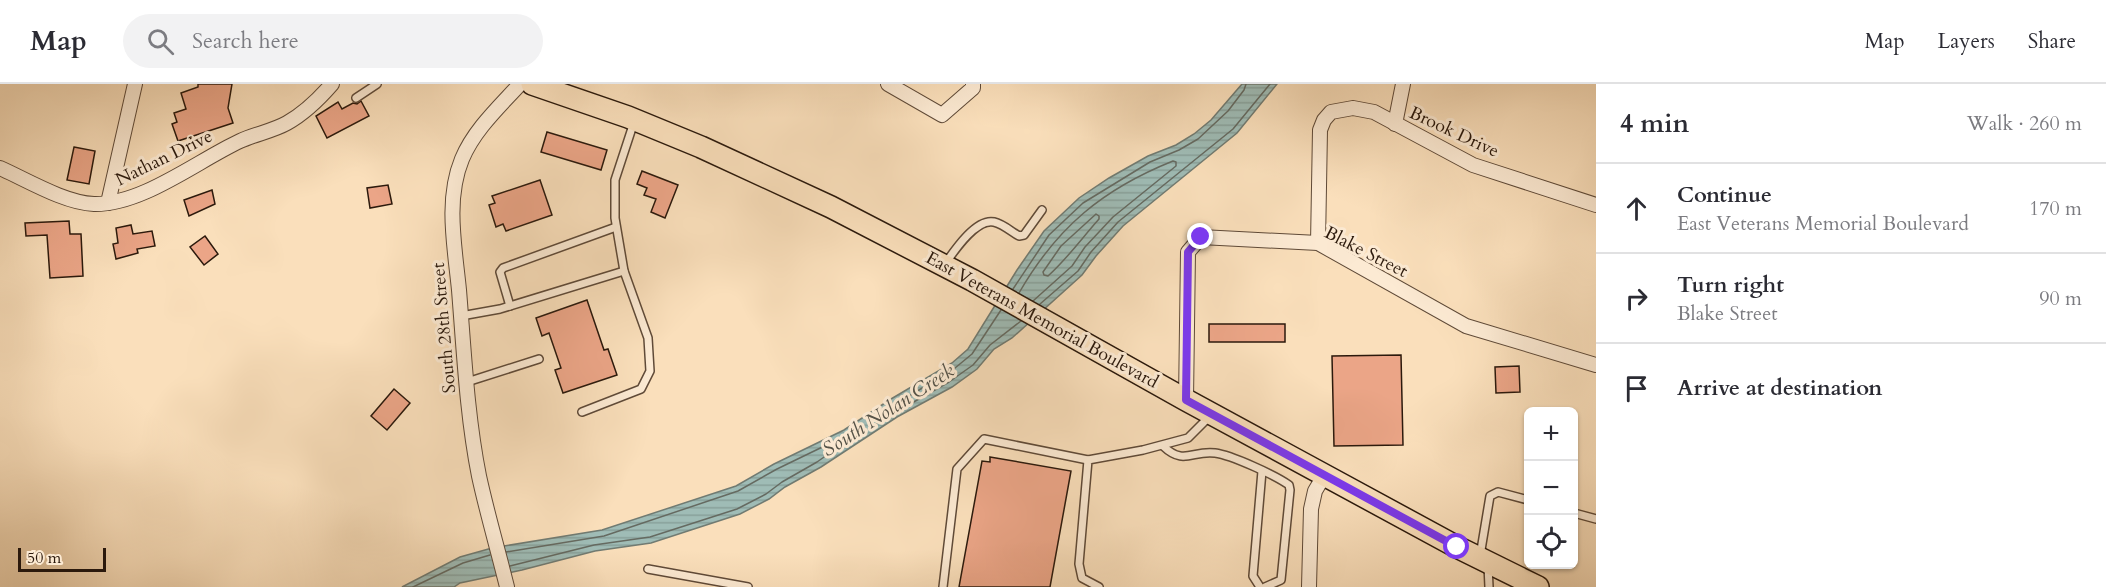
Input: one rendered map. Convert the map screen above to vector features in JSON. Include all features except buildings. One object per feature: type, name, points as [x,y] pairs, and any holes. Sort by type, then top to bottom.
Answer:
[{"type":"main road","name":"East Veterans Memorial Boulevard","points":[[532,84],[634,120],[701,147],[831,207],[972,280],[1211,414],[1495,568],[1538,587]]},
{"type":"street","points":[[108,203],[135,84]]},
{"type":"street","name":"Nathan Drive","points":[[0,168],[75,200],[93,204],[124,200],[142,193],[240,141],[286,123],[308,110],[332,84]]},
{"type":"street","name":"South 28th Street","points":[[507,587],[479,475],[467,382],[453,214],[456,180],[462,159],[472,139],[520,84]]},
{"type":"street","points":[[888,84],[942,115],[973,88],[974,84]]},
{"type":"street","points":[[1395,124],[1403,84]]},
{"type":"street","name":"Brook Drive","points":[[1318,243],[1320,130],[1324,120],[1331,112],[1353,108],[1374,112],[1473,165],[1596,205]]},
{"type":"street","name":"Blake Street","points":[[1186,400],[1188,252],[1201,237],[1318,243],[1466,326],[1596,365]]},
{"type":"street","points":[[1309,587],[1311,508],[1315,491],[1325,474]]},
{"type":"lane","points":[[356,98],[377,84]]},
{"type":"lane","points":[[582,412],[641,389],[650,371],[648,338],[624,271],[616,227],[615,180],[634,120]]},
{"type":"lane","points":[[944,266],[965,236],[974,229],[989,222],[995,222],[1019,236],[1024,235],[1042,210]]},
{"type":"lane","points":[[510,306],[500,279],[500,272],[503,268],[616,227]]},
{"type":"lane","points":[[461,316],[510,306],[624,271]]},
{"type":"lane","points":[[467,382],[539,359]]},
{"type":"lane","points":[[943,587],[957,469],[984,439],[1088,460],[1162,446],[1188,438],[1211,414]]},
{"type":"lane","points":[[1162,446],[1172,455],[1215,453],[1289,484],[1281,580],[1265,587]]},
{"type":"lane","points":[[1088,460],[1079,564],[1082,578],[1099,587]]},
{"type":"lane","points":[[1260,587],[1253,576],[1262,471]]},
{"type":"lane","points":[[1489,587],[1495,568],[1490,496],[1498,492],[1524,499]]},
{"type":"lane","points":[[1578,514],[1596,519]]},
{"type":"lane","points":[[648,569],[748,587]]},
{"type":"water","name":"South Nolan Creek","points":[[1242,84],[1277,84],[1237,133],[1123,226],[1082,275],[1012,338],[994,349],[977,369],[952,387],[897,417],[769,499],[740,514],[651,543],[595,551],[460,583],[454,587],[402,587],[460,557],[492,548],[602,530],[736,486],[774,464],[844,430],[952,363],[968,349],[1044,231],[1079,198],[1148,156],[1176,145],[1194,134],[1211,120]]},
{"type":"route","points":[[1201,237],[1188,252],[1186,400],[1457,547]]}]
